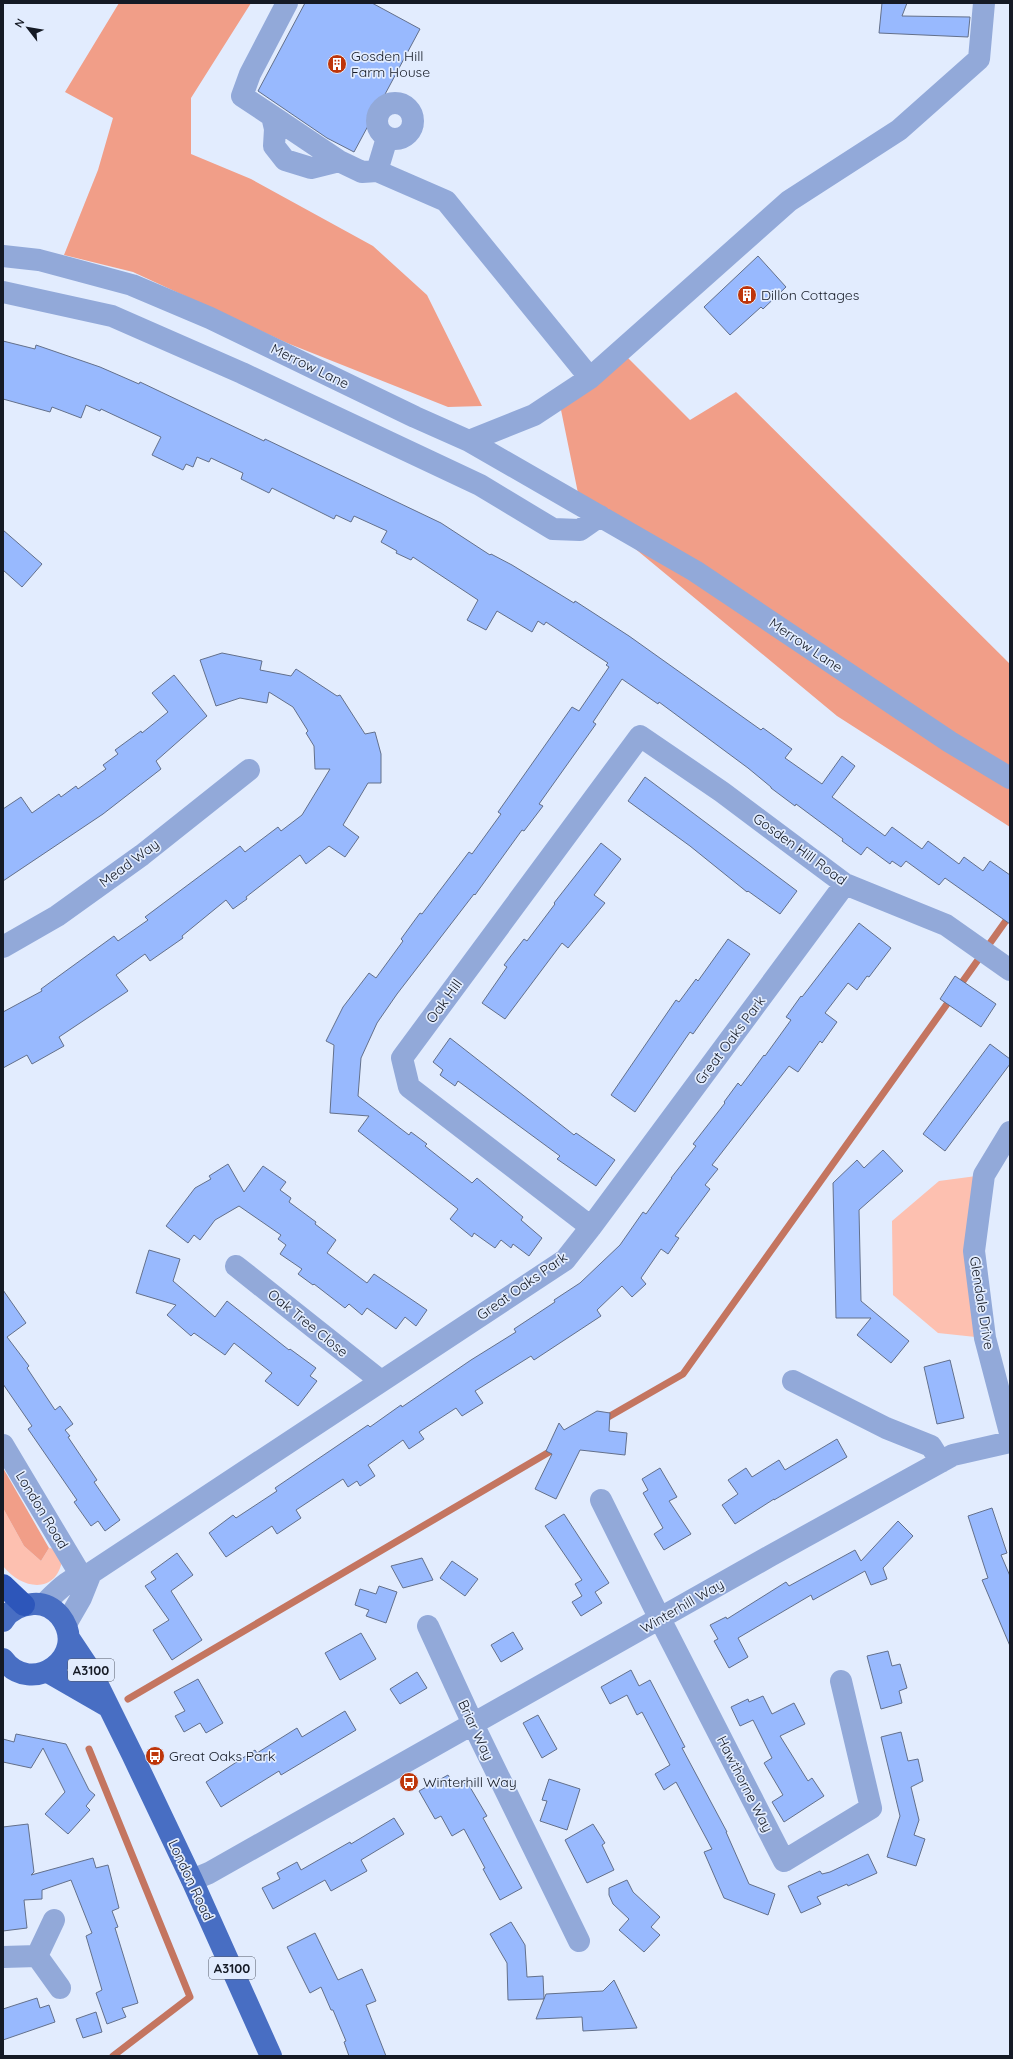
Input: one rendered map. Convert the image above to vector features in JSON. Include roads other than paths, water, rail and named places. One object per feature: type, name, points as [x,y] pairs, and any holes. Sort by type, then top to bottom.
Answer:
[{"type":"highway","points":[[3,1586],[34,1604]]},
{"type":"main road","points":[[3,1621],[14,1609],[34,1604]]},
{"type":"main road","name":"London Road","points":[[34,1604],[57,1612],[91,1671],[192,1880],[271,2056]]},
{"type":"main road","points":[[8,1667],[29,1674],[48,1672],[60,1662],[67,1652],[68,1631]]},
{"type":"main road","name":"A3100","points":[[48,1672],[107,1706]]},
{"type":"street","points":[[287,3],[250,74],[242,96],[339,161],[362,172],[377,170],[446,201],[590,378]]},
{"type":"street","points":[[469,441],[534,415],[590,378],[789,201],[899,130],[979,59],[984,3]]},
{"type":"street","points":[[272,116],[275,129],[274,146],[285,160],[311,168],[339,161]]},
{"type":"street","points":[[377,170],[387,138]]},
{"type":"street","name":"Merrow Lane","points":[[3,256],[38,260],[132,285],[210,318],[415,417],[469,441],[695,570],[950,742],[1010,778]]},
{"type":"street","points":[[3,292],[112,316],[242,373],[480,485],[553,529],[580,530],[600,516]]},
{"type":"street","name":"Gosden Hill Road","points":[[640,736],[722,792],[845,884],[946,925],[1010,970]]},
{"type":"street","name":"Oak Hill","points":[[591,1227],[409,1087],[402,1058],[640,736]]},
{"type":"street","name":"Mead Way","points":[[3,947],[57,916],[142,855],[249,770]]},
{"type":"street","name":"Great Oaks Park","points":[[34,1604],[63,1585],[86,1574],[565,1260],[845,884]]},
{"type":"street","name":"Glendale Drive","points":[[1010,1132],[984,1175],[974,1251],[985,1338],[1010,1433]]},
{"type":"street","name":"Oak Tree Close","points":[[236,1266],[381,1381]]},
{"type":"street","points":[[793,1381],[886,1428],[931,1446],[941,1462]]},
{"type":"street","name":"Winterhill Way","points":[[192,1880],[209,1873],[953,1455],[1010,1442]]},
{"type":"street","name":"London Road","points":[[3,1445],[86,1574]]},
{"type":"street","name":"Hawthorne Way","points":[[602,1500],[660,1619],[784,1861],[871,1808],[841,1681]]},
{"type":"street","points":[[68,1631],[81,1598],[86,1574]]},
{"type":"street","name":"Briar Way","points":[[428,1626],[473,1724],[579,1941]]},
{"type":"street","points":[[37,1956],[54,1920]]},
{"type":"street","points":[[3,1957],[37,1956]]},
{"type":"street","points":[[37,1956],[60,1988]]},
{"type":"waterway","points":[[958,988],[1010,915]]},
{"type":"waterway","points":[[603,1420],[683,1374],[952,997]]},
{"type":"waterway","points":[[128,1699],[556,1448]]},
{"type":"waterway","points":[[89,1749],[190,1997],[113,2056]]},
{"type":"place","name":"Gosden Hill Farm House","points":[[337,64]]},
{"type":"place","name":"Dillon Cottages","points":[[747,295]]},
{"type":"place","name":"Great Oaks Park","points":[[155,1756]]},
{"type":"place","name":"Winterhill Way","points":[[409,1782]]}]
